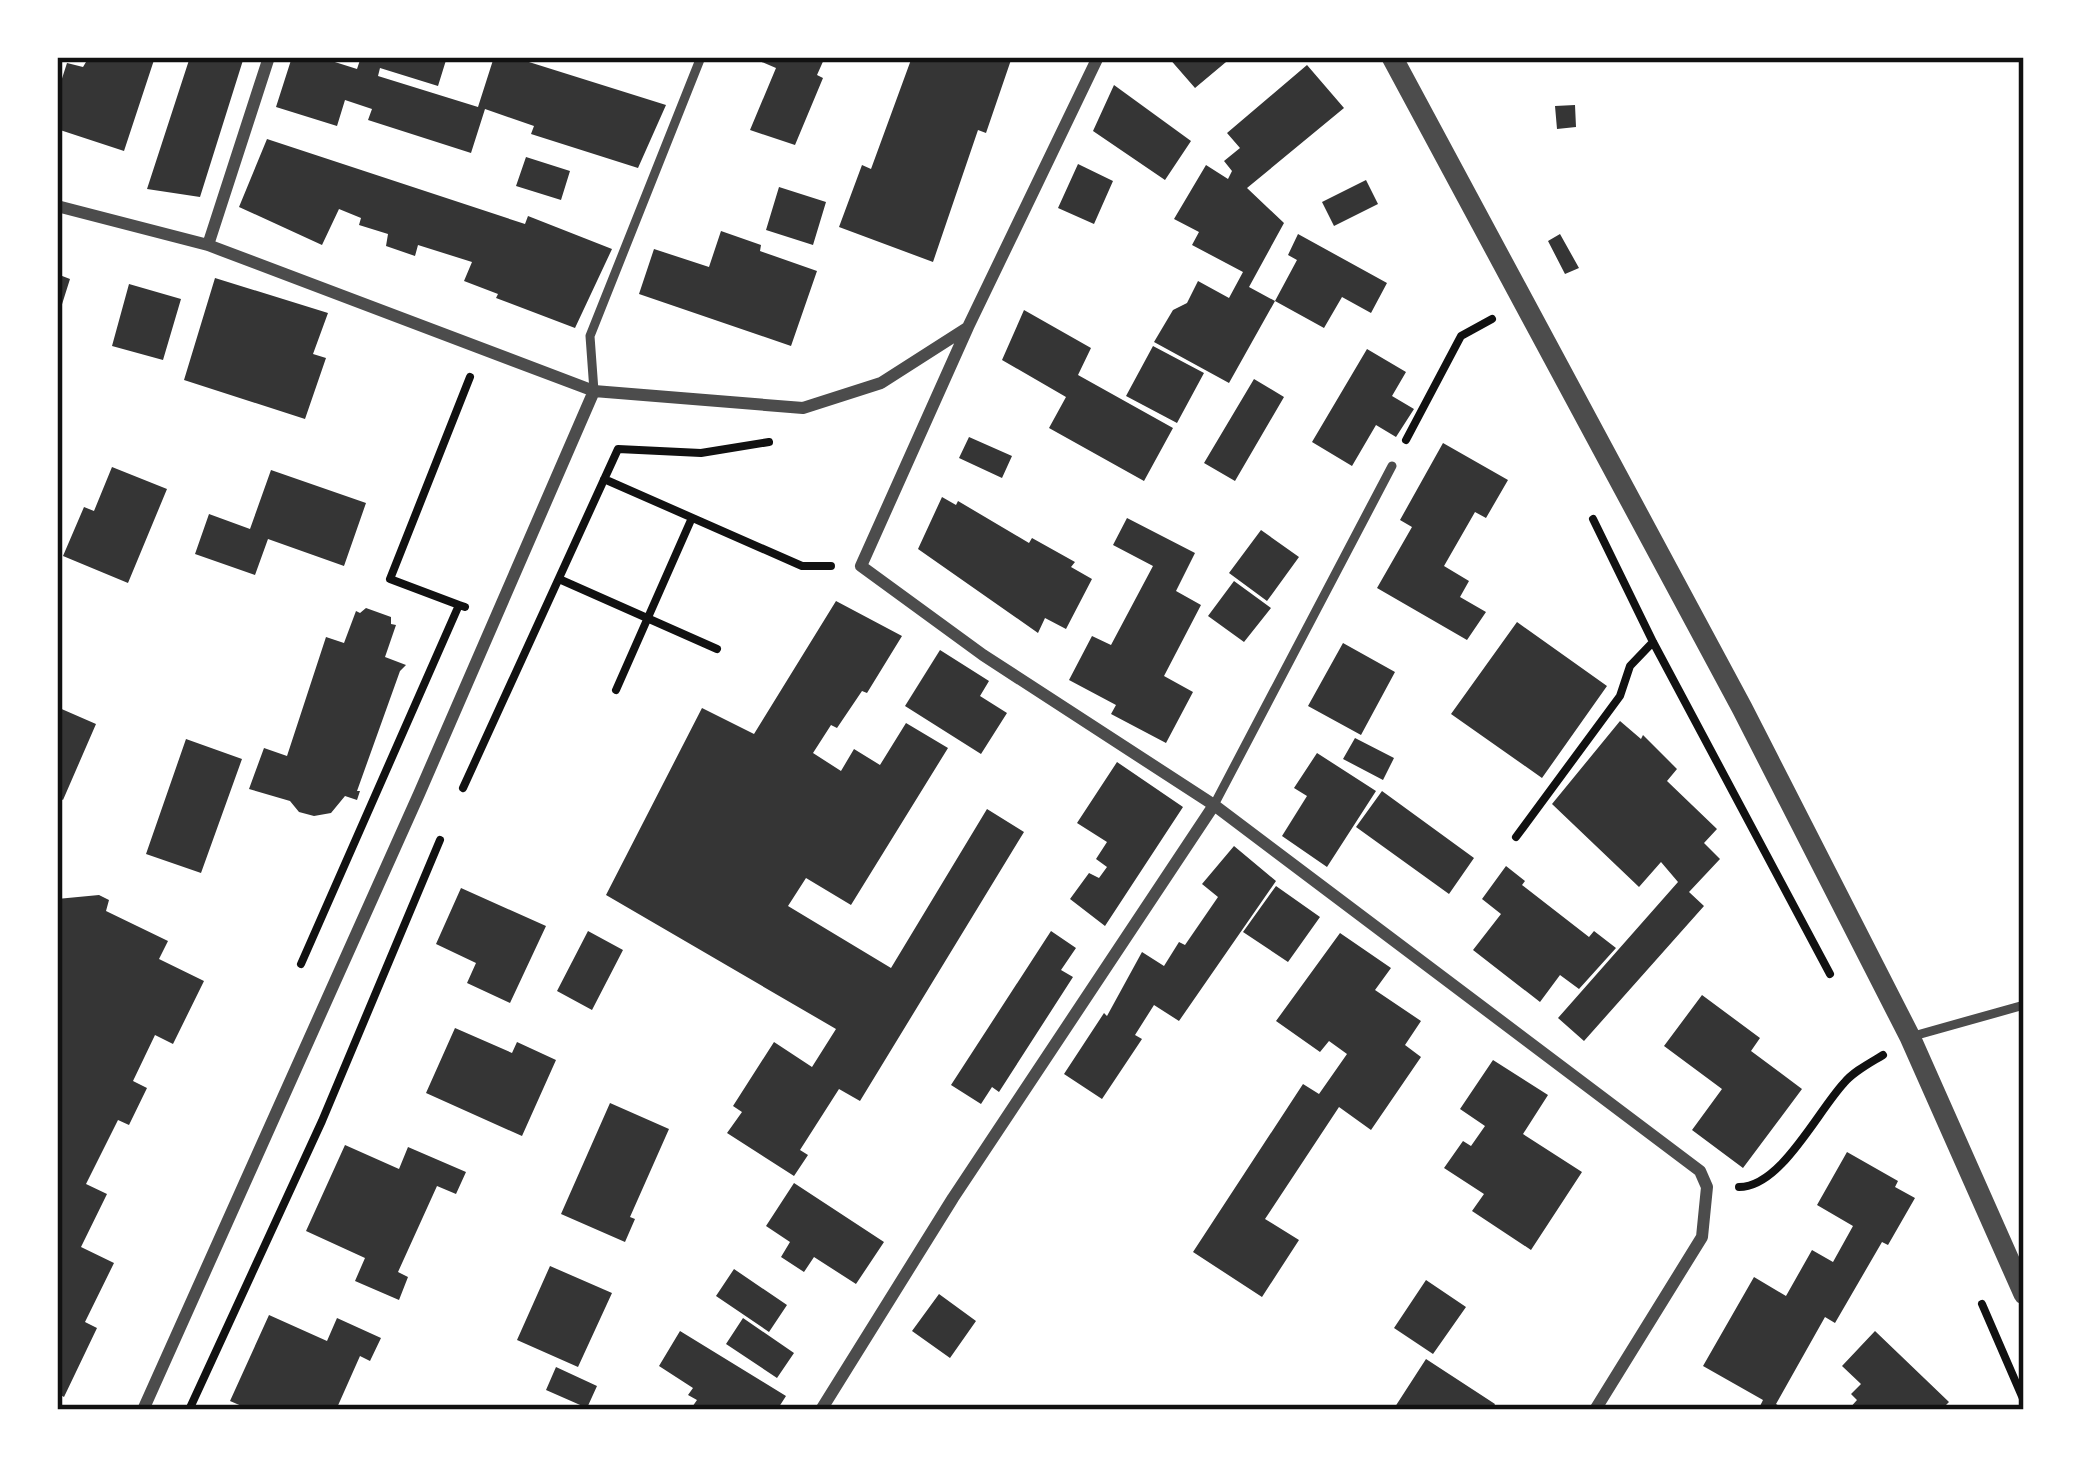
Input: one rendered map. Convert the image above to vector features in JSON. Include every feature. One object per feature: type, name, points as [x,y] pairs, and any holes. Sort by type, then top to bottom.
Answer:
[{"type":"street","points":[[208,245],[269,57]]},
{"type":"street","points":[[1098,57],[860,566],[982,656],[1214,806],[1700,1171],[1708,1187],[1702,1237],[1595,1410]]},
{"type":"street","points":[[1392,57],[1742,708],[1910,1037],[2024,1294]]},
{"type":"street","points":[[57,206],[208,245],[594,391],[803,408],[881,382],[968,327]]},
{"type":"street","points":[[143,1410],[594,391]]},
{"type":"street","points":[[821,1410],[953,1198],[1214,806]]},
{"type":"lane","points":[[594,391],[590,336],[701,57]]},
{"type":"lane","points":[[1214,806],[1392,466]]},
{"type":"lane","points":[[1910,1037],[2024,1005]]},
{"type":"path","points":[[1392,466],[1461,336],[1525,300]]},
{"type":"path","points":[[1487,322],[1498,341]]},
{"type":"path","points":[[459,604],[390,579],[481,348]]},
{"type":"path","points":[[463,788],[618,449],[701,453],[770,441]]},
{"type":"path","points":[[604,479],[802,566],[860,566]]},
{"type":"path","points":[[1583,500],[1831,976]]},
{"type":"path","points":[[616,690],[691,520]]},
{"type":"path","points":[[518,562],[717,649]]},
{"type":"path","points":[[1516,837],[1619,696],[1630,666],[1653,642]]},
{"type":"path","points":[[189,1410],[322,1121],[444,830]]},
{"type":"path","points":[[1708,1187],[1751,1187],[1771,1176],[1846,1079],[1910,1037]]},
{"type":"path","points":[[1864,1039],[1876,1060]]},
{"type":"building","points":[[89,57],[155,57],[124,151],[57,129],[57,94],[67,63],[83,67]]},
{"type":"building","points":[[190,57],[244,57],[200,197],[147,189]]},
{"type":"building","points":[[292,57],[319,57],[357,69],[361,57],[447,57],[438,86],[380,68],[378,76],[478,107],[494,57],[513,57],[666,105],[638,168],[531,134],[534,126],[485,109],[471,153],[368,120],[372,109],[345,100],[337,126],[276,107]]},
{"type":"building","points":[[750,57],[825,57],[817,75],[823,78],[795,145],[750,130],[776,68]]},
{"type":"building","points":[[912,57],[1012,57],[986,133],[978,130],[933,262],[839,227],[862,165],[871,169]]},
{"type":"building","points":[[1168,57],[1232,57],[1195,88]]},
{"type":"building","points":[[1307,65],[1344,108],[1247,188],[1284,223],[1249,287],[1275,301],[1229,383],[1154,342],[1173,310],[1187,303],[1198,281],[1229,298],[1243,272],[1192,245],[1199,232],[1174,219],[1206,165],[1228,179],[1232,171],[1224,161],[1240,148],[1227,133]]},
{"type":"building","points":[[1114,85],[1191,141],[1165,180],[1093,131]]},
{"type":"building","points":[[1575,105],[1576,127],[1557,129],[1555,106]]},
{"type":"building","points":[[267,139],[525,224],[528,216],[612,249],[575,328],[464,281],[472,262],[418,245],[415,256],[386,246],[388,234],[359,225],[361,218],[339,209],[322,245],[239,207]]},
{"type":"building","points":[[526,157],[570,171],[561,200],[516,186]]},
{"type":"building","points":[[1078,164],[1113,181],[1094,224],[1058,208]]},
{"type":"building","points":[[1366,180],[1378,204],[1334,226],[1322,202]]},
{"type":"building","points":[[779,187],[826,202],[813,245],[766,230]]},
{"type":"building","points":[[721,231],[817,271],[791,346],[639,294],[654,249],[709,267]]},
{"type":"building","points":[[1298,234],[1387,283],[1371,313],[1342,297],[1324,328],[1275,301],[1297,260],[1288,255]]},
{"type":"building","points":[[1560,234],[1579,268],[1565,274],[1548,241]]},
{"type":"building","points":[[57,274],[70,279],[58,317],[57,317]]},
{"type":"building","points":[[215,278],[328,313],[313,354],[326,358],[305,419],[184,380]]},
{"type":"building","points":[[129,284],[181,299],[163,360],[112,346]]},
{"type":"building","points":[[1024,310],[1091,348],[1078,375],[1173,428],[1144,481],[1049,428],[1066,397],[1002,360]]},
{"type":"building","points":[[1153,346],[1204,373],[1177,423],[1126,396]]},
{"type":"building","points":[[1367,349],[1406,372],[1392,396],[1414,409],[1396,437],[1376,425],[1352,466],[1312,442]]},
{"type":"building","points":[[1254,379],[1284,397],[1235,481],[1204,463]]},
{"type":"building","points":[[969,437],[1012,456],[1002,478],[959,458]]},
{"type":"building","points":[[1443,443],[1508,480],[1486,518],[1475,512],[1444,566],[1469,581],[1460,597],[1486,612],[1467,640],[1377,588],[1412,527],[1400,520]]},
{"type":"building","points":[[112,467],[167,489],[128,583],[63,556],[84,507],[94,511]]},
{"type":"building","points":[[271,470],[366,503],[344,566],[268,539],[255,575],[195,554],[209,514],[250,529]]},
{"type":"building","points":[[942,497],[956,505],[958,501],[1029,543],[1032,538],[1075,562],[1071,567],[1092,579],[1066,629],[1045,618],[1038,633],[918,549]]},
{"type":"building","points":[[1127,518],[1195,553],[1176,591],[1201,605],[1164,676],[1193,692],[1166,743],[1111,714],[1116,705],[1069,680],[1092,636],[1111,645],[1153,566],[1113,545]]},
{"type":"building","points":[[1261,530],[1299,557],[1267,601],[1229,573]]},
{"type":"building","points":[[1234,581],[1271,608],[1244,642],[1208,616]]},
{"type":"building","points":[[836,601],[902,636],[867,693],[862,691],[837,728],[831,725],[813,753],[841,771],[854,749],[880,765],[906,723],[948,748],[851,905],[806,878],[788,906],[891,968],[987,809],[1024,832],[860,1101],[839,1089],[800,1150],[808,1155],[794,1176],[727,1133],[742,1112],[733,1106],[774,1042],[812,1067],[836,1029],[606,895],[702,708],[754,734]]},
{"type":"building","points":[[366,608],[391,617],[391,624],[396,625],[385,657],[406,665],[357,800],[345,796],[331,813],[314,816],[299,812],[290,801],[249,789],[264,748],[287,756],[326,637],[344,643],[356,611]]},
{"type":"building","points":[[1517,622],[1607,686],[1542,778],[1451,714]]},
{"type":"building","points":[[1343,643],[1395,672],[1361,735],[1308,706]]},
{"type":"building","points":[[940,650],[989,681],[980,696],[1007,713],[981,754],[905,706]]},
{"type":"building","points":[[57,707],[96,724],[63,800],[57,797]]},
{"type":"building","points":[[1620,721],[1641,739],[1643,735],[1677,769],[1667,781],[1717,829],[1704,843],[1720,859],[1689,892],[1704,906],[1584,1041],[1558,1018],[1678,882],[1661,862],[1639,887],[1552,804]]},
{"type":"building","points":[[1355,738],[1394,758],[1383,780],[1343,759]]},
{"type":"building","points":[[186,739],[242,759],[201,873],[146,854]]},
{"type":"building","points":[[1317,753],[1376,791],[1327,867],[1282,836],[1307,796],[1294,788]]},
{"type":"building","points":[[1117,762],[1183,807],[1105,926],[1070,899],[1089,873],[1099,878],[1107,867],[1096,859],[1107,842],[1077,823]]},
{"type":"building","points":[[1382,791],[1474,858],[1449,894],[1356,827]]},
{"type":"building","points":[[1234,846],[1276,881],[1179,1021],[1154,1005],[1135,1035],[1142,1039],[1102,1099],[1064,1074],[1104,1013],[1107,1016],[1142,952],[1164,966],[1179,942],[1185,945],[1218,897],[1202,884]]},
{"type":"building","points":[[1506,866],[1525,881],[1522,885],[1589,937],[1594,931],[1616,948],[1579,989],[1560,975],[1540,1002],[1473,950],[1501,914],[1482,899]]},
{"type":"building","points":[[1276,886],[1320,917],[1288,962],[1243,932]]},
{"type":"building","points":[[461,888],[546,926],[510,1003],[467,983],[476,963],[436,944]]},
{"type":"building","points":[[99,895],[109,900],[106,911],[168,941],[159,959],[204,981],[173,1044],[155,1035],[133,1081],[147,1088],[129,1125],[118,1120],[86,1184],[107,1194],[81,1247],[114,1263],[85,1322],[97,1328],[64,1397],[57,1393],[57,899]]},
{"type":"building","points":[[588,931],[623,950],[592,1010],[557,991]]},
{"type":"building","points":[[1051,931],[1076,948],[1061,970],[1073,977],[999,1092],[992,1087],[981,1104],[951,1085]]},
{"type":"building","points":[[1340,933],[1391,968],[1375,990],[1421,1021],[1405,1045],[1421,1057],[1371,1130],[1339,1107],[1265,1219],[1299,1240],[1262,1297],[1193,1252],[1303,1084],[1319,1094],[1347,1054],[1329,1041],[1320,1052],[1276,1021]]},
{"type":"building","points":[[1702,995],[1760,1038],[1751,1051],[1802,1089],[1743,1168],[1692,1130],[1722,1089],[1664,1046]]},
{"type":"building","points":[[455,1028],[512,1053],[517,1042],[556,1060],[522,1136],[426,1093]]},
{"type":"building","points":[[1493,1060],[1548,1095],[1523,1134],[1582,1172],[1531,1250],[1472,1211],[1484,1194],[1444,1168],[1463,1141],[1471,1146],[1485,1126],[1460,1109]]},
{"type":"building","points":[[610,1103],[669,1129],[630,1217],[635,1219],[625,1242],[561,1214]]},
{"type":"building","points":[[345,1145],[399,1169],[408,1147],[466,1172],[456,1194],[437,1186],[398,1272],[408,1277],[399,1300],[355,1281],[365,1258],[306,1231]]},
{"type":"building","points":[[1847,1152],[1898,1181],[1895,1187],[1915,1198],[1888,1245],[1882,1242],[1835,1323],[1825,1317],[1776,1404],[1786,1410],[1758,1410],[1763,1400],[1703,1366],[1754,1277],[1786,1296],[1812,1250],[1833,1262],[1853,1226],[1817,1205]]},
{"type":"building","points":[[794,1183],[884,1242],[856,1284],[814,1257],[804,1272],[781,1257],[790,1242],[766,1226]]},
{"type":"building","points":[[550,1266],[612,1293],[578,1367],[517,1340]]},
{"type":"building","points":[[734,1269],[787,1305],[769,1332],[716,1296]]},
{"type":"building","points":[[1426,1280],[1466,1307],[1433,1354],[1394,1328]]},
{"type":"building","points":[[939,1294],[976,1321],[950,1358],[912,1331]]},
{"type":"building","points":[[269,1315],[327,1341],[337,1318],[381,1338],[370,1361],[360,1356],[336,1410],[251,1410],[230,1401]]},
{"type":"building","points":[[743,1318],[794,1353],[777,1378],[726,1344]]},
{"type":"building","points":[[680,1331],[786,1396],[777,1410],[690,1410],[697,1400],[688,1395],[693,1388],[659,1366]]},
{"type":"building","points":[[1875,1331],[1949,1402],[1941,1410],[1848,1410],[1857,1400],[1851,1394],[1861,1384],[1842,1366]]},
{"type":"building","points":[[1426,1359],[1495,1404],[1492,1410],[1393,1410]]},
{"type":"building","points":[[556,1367],[597,1386],[587,1408],[546,1390]]}]
